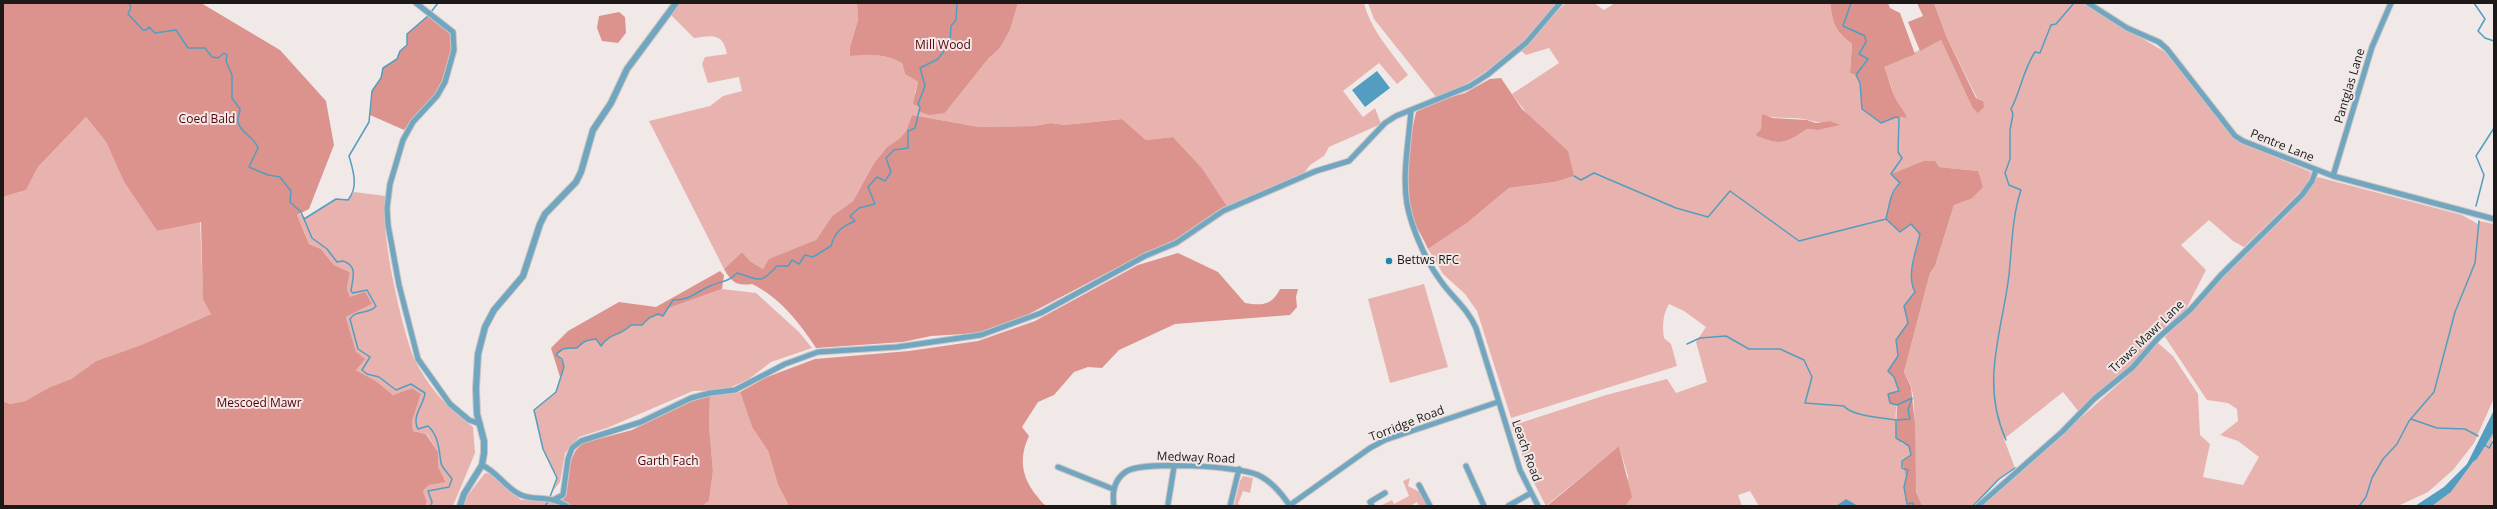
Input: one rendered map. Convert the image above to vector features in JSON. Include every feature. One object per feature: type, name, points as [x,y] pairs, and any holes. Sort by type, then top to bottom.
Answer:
[{"type":"street","points":[[416,3],[452,32],[454,50],[441,88],[413,122],[403,140],[390,184],[387,208],[388,225],[399,285],[418,359],[450,404],[469,420],[480,424]]},
{"type":"street","points":[[460,506],[464,494],[482,465],[484,441],[477,414],[478,354],[490,316],[523,276],[540,224],[545,214],[576,182],[585,161],[592,130],[611,103],[627,69],[676,3]]},
{"type":"street","points":[[556,499],[563,495],[568,459],[572,448],[581,440],[641,422],[691,398],[710,393],[735,390],[785,364],[818,352],[897,347],[981,335],[1021,321],[1063,302],[1145,256],[1176,243],[1223,211],[1316,170],[1344,163],[1371,140],[1385,123],[1411,110],[1456,92],[1487,75],[1526,43],[1560,3]]},
{"type":"street","name":"Pentre Lane","points":[[2088,3],[2127,28],[2159,42],[2167,49],[2235,136],[2334,176],[2494,219]]},
{"type":"street","name":"Pantglas Lane","points":[[2334,176],[2372,46],[2391,3]]},
{"type":"street","name":"Leach Road","points":[[1411,110],[1406,175],[1407,204],[1424,251],[1437,276],[1469,312],[1485,352],[1498,402],[1520,470],[1538,506]]},
{"type":"street","name":"Traws Mawr Lane","points":[[1978,506],[2063,431],[2094,399],[2132,368],[2160,337],[2190,310],[2221,275],[2302,195],[2312,181],[2316,170]]},
{"type":"street","name":"Torridge Road","points":[[1290,506],[1370,448],[1385,440],[1498,402]]},
{"type":"street","points":[[482,465],[490,468],[519,494],[556,499],[567,506]]},
{"type":"street","points":[[1466,466],[1484,506]]},
{"type":"street","points":[[1058,467],[1113,489],[1114,506]]},
{"type":"street","points":[[1168,504],[1174,467]]},
{"type":"street","name":"Medway Road","points":[[1113,489],[1122,476],[1133,469],[1174,467],[1239,469],[1265,479],[1290,506]]},
{"type":"street","points":[[1230,506],[1239,469]]},
{"type":"street","points":[[1419,485],[1430,506]]},
{"type":"street","points":[[1372,506],[1370,502],[1385,493]]},
{"type":"street","points":[[1508,506],[1531,493]]},
{"type":"shaded area","points":[[679,3],[857,3],[858,20],[850,47],[850,56],[883,56],[902,63],[905,74],[918,82],[915,93],[920,107],[918,111],[945,113],[988,59],[1000,48],[1010,30],[1018,3],[1364,3],[1371,22],[1377,32],[1408,75],[1397,84],[1379,63],[1343,91],[1363,117],[1375,108],[1381,124],[1329,147],[1324,156],[1310,165],[1304,173],[1227,206],[1202,168],[1173,137],[1146,140],[1122,119],[1064,125],[1051,123],[1034,126],[979,127],[912,115],[906,131],[900,138],[887,147],[874,163],[853,201],[832,216],[816,240],[763,269],[750,261],[742,252],[724,269],[649,121],[710,106],[723,96],[742,91],[739,77],[708,83],[702,64],[705,57],[727,54],[725,47],[723,42],[716,37],[707,36],[694,38],[671,15]]},
{"type":"shaded area","points":[[1368,3],[1557,3],[1527,39],[1485,72],[1455,91],[1436,97],[1374,19]]},
{"type":"shaded area","points":[[1566,3],[1594,3],[1604,10],[1615,3],[1830,3],[1832,16],[1838,30],[1852,44],[1850,73],[1856,75],[1860,83],[1862,109],[1881,123],[1896,117],[1907,118],[1895,98],[1883,67],[1941,40],[1972,107],[1983,101],[1977,98],[1947,38],[1934,3],[2082,3],[2165,52],[2178,64],[2232,136],[2241,143],[2311,172],[2309,180],[2302,190],[2244,247],[2233,241],[2209,220],[2181,245],[2206,270],[2184,313],[2160,332],[2129,367],[2079,412],[2063,392],[2004,439],[2015,468],[1999,479],[1973,506],[1922,506],[1917,496],[1914,466],[1913,399],[1911,386],[1904,372],[1930,273],[1935,266],[1954,205],[1971,199],[1978,171],[1939,167],[1923,161],[1891,174],[1900,183],[1892,195],[1886,219],[1911,224],[1920,234],[1914,256],[1911,278],[1915,292],[1904,306],[1908,323],[1896,340],[1898,356],[1888,371],[1897,383],[1898,395],[1896,421],[1901,443],[1909,446],[1911,455],[1902,461],[1906,478],[1904,487],[1908,506],[1759,506],[1750,491],[1738,495],[1742,506],[1625,506],[1628,476],[1619,446],[1546,506],[1529,473],[1511,426],[1606,395],[1667,379],[1676,393],[1707,382],[1696,342],[1706,327],[1684,311],[1669,304],[1664,316],[1663,334],[1664,338],[1671,344],[1677,366],[1511,418],[1477,311],[1465,294],[1443,274],[1428,249],[1467,223],[1509,188],[1555,182],[1574,176],[1512,94],[1559,63],[1549,48],[1526,55],[1520,50]],"holes":[[[1763,115],[1780,118],[1797,118],[1818,122],[1830,121],[1817,130],[1807,129],[1794,138],[1777,142],[1763,139],[1755,135],[1761,129]]]},
{"type":"shaded area","points":[[86,117],[106,142],[124,182],[157,231],[200,221],[203,291],[211,314],[141,345],[96,361],[71,379],[50,387],[25,401],[10,404],[3,401],[3,197],[26,190],[38,167]]},
{"type":"shaded area","points":[[2318,177],[2462,215],[2478,224],[2479,221],[2494,224],[2494,398],[2474,443],[2453,470],[2428,492],[2398,506],[1982,506],[2131,373],[2158,343],[2173,356],[2198,394],[2200,435],[2210,444],[2203,477],[2243,485],[2259,457],[2238,441],[2220,435],[2238,421],[2237,409],[2228,403],[2207,400],[2165,337],[2232,267],[2287,215]]},
{"type":"shaded area","points":[[354,192],[386,196],[384,210],[385,229],[392,277],[403,324],[414,358],[425,378],[439,396],[455,413],[473,427],[475,453],[453,506],[425,506],[427,502],[423,491],[429,485],[446,481],[437,467],[438,452],[427,434],[413,431],[412,421],[421,394],[412,388],[393,395],[376,381],[356,370],[356,352],[346,317],[372,304],[350,297],[347,289],[350,272],[334,265],[321,249],[309,244],[297,215],[302,214],[305,218],[336,199],[348,200]]},
{"type":"shaded area","points":[[1424,284],[1448,367],[1390,383],[1368,299]]},
{"type":"shaded area","points":[[722,289],[756,293],[799,332],[812,348],[771,362],[749,379],[725,390],[693,391],[607,428],[579,437],[565,453],[560,482],[553,491],[557,478],[543,449],[534,410],[556,392],[564,367],[562,359],[556,355],[558,352],[563,349],[577,348],[583,342],[590,340],[596,339],[599,345],[607,337],[626,330],[631,325],[642,325],[654,315],[665,314],[669,308]]},
{"type":"shaded area","points":[[740,392],[752,427],[768,451],[778,485],[789,506],[702,506],[709,501],[713,471],[709,425],[710,395]]},
{"type":"shaded area","points":[[2494,432],[2491,445],[2494,446],[2494,506],[2432,506],[2451,492],[2473,462],[2477,459]]},
{"type":"shaded area","points":[[485,473],[492,474],[521,500],[549,500],[560,506],[464,506],[468,495]]},
{"type":"shaded area","points":[[1243,476],[1253,478],[1250,493],[1243,491],[1238,504],[1243,506],[1234,506],[1240,481]]},
{"type":"shaded area","points":[[1410,478],[1408,486],[1420,492],[1428,506],[1419,506],[1417,502],[1410,506],[1380,506],[1392,500],[1394,504],[1409,496],[1403,481]]},
{"type":"green space","points":[[3,3],[201,3],[280,50],[326,101],[334,145],[309,209],[297,215],[309,244],[321,249],[334,265],[350,272],[347,289],[350,297],[365,292],[372,304],[346,317],[356,352],[365,359],[356,370],[376,381],[393,395],[412,388],[421,394],[412,421],[413,431],[426,434],[438,452],[438,467],[446,482],[429,485],[423,491],[427,502],[425,506],[3,506],[3,401],[10,404],[25,401],[50,387],[71,379],[96,361],[141,345],[211,314],[203,299],[201,222],[157,231],[124,182],[106,142],[86,117],[38,167],[26,190],[3,197]]},
{"type":"green space","name":"Mill Wood","points":[[857,3],[1018,3],[1010,30],[1000,48],[988,59],[945,113],[929,115],[918,111],[920,107],[913,104],[918,82],[905,74],[902,63],[883,56],[850,56],[850,47],[858,20]]},
{"type":"green space","points":[[1830,3],[1888,3],[1890,8],[1900,13],[1915,54],[1884,67],[1895,98],[1907,118],[1896,117],[1881,123],[1862,109],[1860,83],[1856,75],[1850,73],[1852,44],[1838,31],[1832,17]]},
{"type":"green space","points":[[1917,3],[1934,3],[1947,38],[1976,98],[1983,101],[1984,107],[1978,113],[1972,107],[1941,40],[1920,51],[1908,22],[1923,16]]},
{"type":"green space","points":[[619,12],[625,17],[626,33],[618,43],[602,41],[597,28],[599,16]]},
{"type":"green space","points":[[428,16],[448,31],[451,37],[451,54],[446,73],[438,89],[431,100],[404,130],[370,115],[372,91],[381,78],[383,68],[397,59],[400,51],[407,45],[407,34]]},
{"type":"green space","points":[[1501,78],[1522,109],[1568,151],[1574,176],[1555,182],[1509,188],[1467,223],[1428,249],[1409,210],[1405,193],[1407,158],[1416,112],[1437,101],[1465,93],[1490,79]]},
{"type":"green space","points":[[1762,114],[1773,118],[1807,120],[1816,123],[1830,121],[1840,125],[1817,130],[1807,129],[1793,138],[1782,142],[1776,142],[1763,139],[1755,135],[1761,129]]},
{"type":"green space","points":[[912,115],[979,127],[1034,126],[1051,123],[1064,125],[1122,119],[1146,140],[1173,137],[1202,168],[1227,206],[1175,241],[1139,256],[1027,315],[979,333],[931,336],[903,342],[816,348],[796,320],[780,303],[762,289],[752,284],[739,284],[735,282],[730,278],[724,269],[742,252],[750,261],[763,269],[769,259],[816,240],[832,216],[853,201],[874,163],[887,147],[900,138],[906,131]]},
{"type":"green space","points":[[1923,161],[1935,161],[1939,167],[1978,171],[1983,187],[1971,199],[1954,205],[1935,266],[1930,273],[1904,372],[1911,387],[1915,424],[1916,492],[1922,506],[1908,506],[1904,487],[1906,478],[1902,461],[1911,455],[1909,446],[1896,438],[1897,405],[1890,403],[1888,394],[1899,390],[1894,377],[1888,371],[1898,356],[1896,340],[1908,323],[1904,306],[1915,292],[1912,271],[1920,235],[1911,224],[1900,232],[1886,219],[1890,200],[1899,183],[1891,174]]},
{"type":"green space","points":[[1178,253],[1218,272],[1245,303],[1266,303],[1274,298],[1280,289],[1298,289],[1296,297],[1297,307],[1290,315],[1175,324],[1119,350],[1102,368],[1088,367],[1074,372],[1054,395],[1038,402],[1022,427],[1029,436],[1023,459],[1023,466],[1027,481],[1042,503],[1047,506],[789,506],[778,485],[768,451],[752,427],[740,392],[767,377],[815,359],[909,351],[978,341],[1035,321],[1138,265]]},
{"type":"green space","points":[[720,271],[724,275],[722,289],[669,308],[663,316],[654,315],[642,325],[631,325],[627,329],[608,339],[601,346],[596,339],[593,339],[585,341],[577,348],[563,349],[557,355],[562,360],[564,365],[560,377],[551,348],[568,331],[619,302],[656,307]]},
{"type":"green space","name":"Garth Fach","points":[[710,395],[709,425],[713,471],[709,501],[702,506],[570,506],[562,500],[566,496],[570,462],[576,450],[583,443],[632,430],[686,403]]},
{"type":"green space","points":[[1619,446],[1632,497],[1625,506],[1547,506]]},
{"type":"water","points":[[1377,71],[1390,88],[1365,107],[1352,90]]},
{"type":"water","points":[[2494,410],[2494,432],[2477,459],[2473,462],[2451,492],[2432,506],[2415,506],[2444,487],[2467,464]]},
{"type":"water","points":[[1846,499],[1858,506],[1836,506]]},
{"type":"waterway","points":[[129,3],[131,7],[128,14],[143,30],[146,30],[149,27],[155,33],[176,30],[188,48],[205,48],[212,57],[218,58],[224,53],[227,55],[226,61],[232,75],[232,98],[240,109],[238,119],[239,126],[254,141],[258,148],[249,167],[268,175],[280,177],[291,191],[290,202],[301,212],[312,238],[327,249],[337,262],[343,261],[351,266],[353,270],[351,291],[353,293],[367,290],[376,306],[373,309],[356,314],[350,319],[358,349],[370,357],[362,370],[367,374],[379,377],[396,390],[411,384],[425,393],[417,415],[416,424],[418,429],[428,426],[432,430],[438,443],[442,465],[452,479],[449,487],[428,491],[432,502],[431,506]]},
{"type":"waterway","points":[[431,12],[438,3]]},
{"type":"waterway","points":[[550,497],[557,478],[543,449],[534,410],[556,392],[564,367],[562,359],[556,355],[558,352],[563,349],[577,348],[583,342],[596,339],[601,346],[608,339],[627,329],[631,325],[642,325],[649,318],[658,314],[663,316],[673,300],[685,299],[705,288],[728,280],[737,273],[755,279],[763,278],[777,266],[788,266],[792,260],[799,264],[805,255],[813,257],[831,246],[837,233],[855,221],[850,216],[859,208],[875,204],[868,187],[877,177],[885,181],[891,172],[886,158],[894,150],[908,148],[908,131],[915,128],[920,107],[918,104],[925,86],[920,68],[938,59],[950,43],[951,26],[956,20],[957,3]]},
{"type":"waterway","points":[[1851,3],[1843,26],[1865,36],[1866,42],[1859,54],[1868,59],[1856,75],[1860,83],[1862,109],[1881,123],[1896,117],[1899,118],[1898,152],[1902,158],[1891,174],[1900,183],[1892,195],[1886,219],[1900,232],[1911,224],[1920,234],[1914,256],[1911,278],[1915,292],[1904,306],[1908,323],[1896,340],[1898,356],[1888,371],[1894,377],[1899,391],[1888,394],[1890,403],[1897,405],[1912,398],[1908,410],[1910,419],[1896,420],[1896,438],[1909,446],[1911,455],[1902,461],[1902,468],[1908,470],[1904,487],[1907,504],[1913,503],[1913,506]]},
{"type":"waterway","points":[[2006,440],[1998,419],[1994,378],[1998,337],[2009,275],[2014,221],[2021,190],[2009,185],[2005,173],[2010,159],[2010,130],[2013,114],[2011,109],[2031,59],[2035,52],[2040,53],[2051,25],[2056,24],[2074,3]]},
{"type":"waterway","points":[[2474,3],[2485,19],[2478,31],[2485,38],[2494,41]]},
{"type":"waterway","points":[[304,219],[336,199],[348,200],[354,184],[349,156],[369,122],[372,91],[381,78],[383,68],[397,59],[400,51],[407,45],[407,34],[429,15]]},
{"type":"waterway","points":[[2476,206],[2484,175],[2476,156],[2494,128]]},
{"type":"waterway","points":[[1574,176],[1581,180],[1594,173],[1676,208],[1708,217],[1730,191],[1799,241],[1886,219]]},
{"type":"waterway","points":[[2359,506],[2366,497],[2372,478],[2383,459],[2397,444],[2409,421],[2434,392],[2455,312],[2475,263],[2479,221]]},
{"type":"waterway","points":[[1687,344],[1700,338],[1726,336],[1749,349],[1780,349],[1804,360],[1812,377],[1805,403],[1844,406],[1853,412],[1860,414],[1896,420]]},
{"type":"waterway","points":[[2411,419],[2437,428],[2465,429],[2478,436]]},
{"type":"waterway","points":[[2485,445],[2489,448],[2494,440]]},
{"type":"waterway","points":[[1973,506],[1999,479],[2015,468]]},
{"type":"waterway","points":[[545,506],[549,500]]},
{"type":"place","name":"Bettws RFC","points":[[1389,261]]},
{"type":"park label","name":"Coed Bald","points":[[207,120]]},
{"type":"park label","name":"Mescoed Mawr","points":[[259,404]]}]
